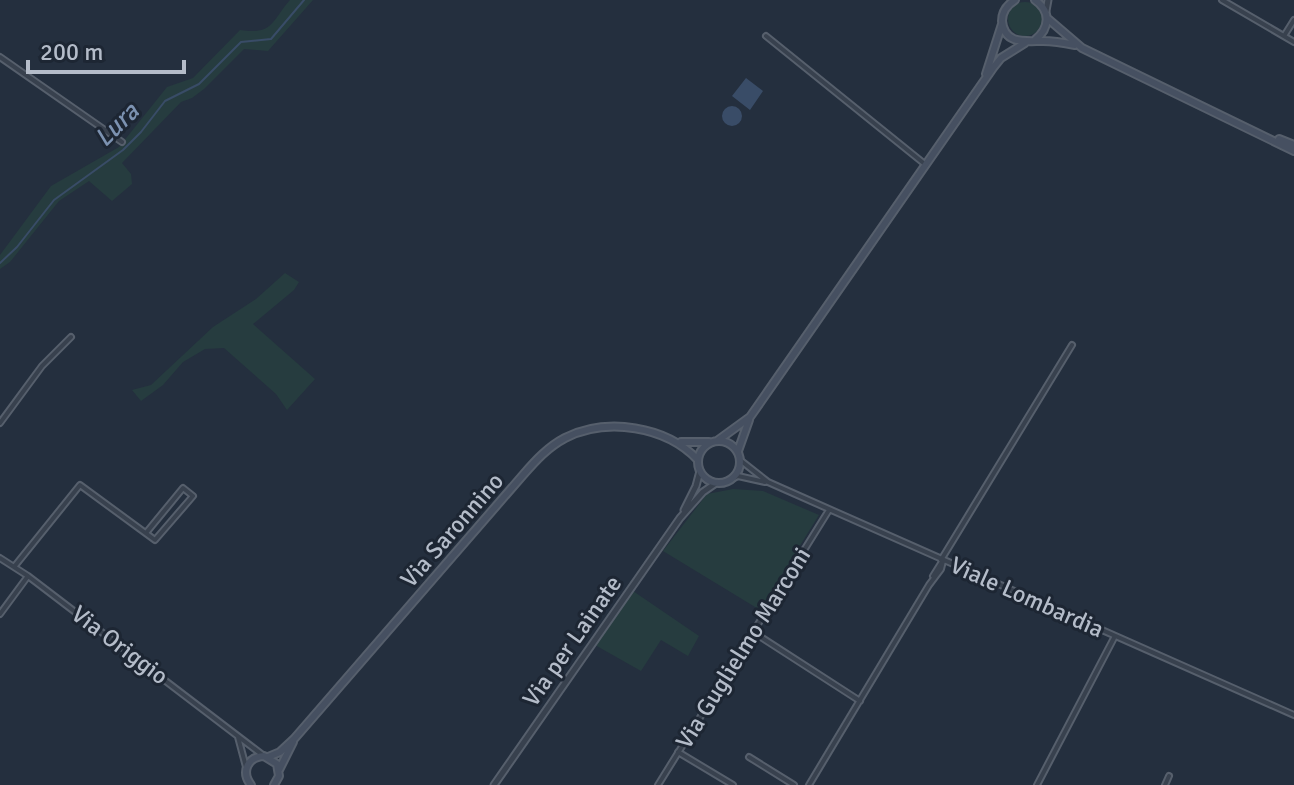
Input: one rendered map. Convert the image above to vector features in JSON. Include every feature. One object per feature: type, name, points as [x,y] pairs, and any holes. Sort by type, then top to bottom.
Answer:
[{"type":"main road","points":[[981,85],[1006,8],[1015,0]]},
{"type":"main road","points":[[1035,0],[1066,36],[1082,48],[1294,148]]},
{"type":"main road","points":[[750,417],[702,449],[698,460],[700,471],[709,480],[716,483],[727,481],[737,473],[740,460],[738,451],[750,417],[981,85],[1001,58],[1044,32],[1046,14]]},
{"type":"main road","points":[[1002,22],[1007,34],[1028,42],[1055,42],[1082,48]]},
{"type":"main road","name":"Via Saronnino","points":[[246,768],[251,760],[280,752],[294,739],[544,452],[568,437],[605,428],[648,431],[677,441],[714,441]]},
{"type":"main road","name":"Via Saronnino","points":[[677,441],[698,460]]},
{"type":"main road","points":[[714,441],[729,443],[738,451]]},
{"type":"main road","name":"Via Saronnino","points":[[276,783],[294,739]]},
{"type":"main road","points":[[266,756],[277,764],[279,770]]},
{"type":"main road","points":[[246,768],[249,784]]},
{"type":"street","points":[[1046,14],[1048,0]]},
{"type":"street","points":[[1222,0],[1231,2],[1294,42]]},
{"type":"street","points":[[1284,36],[1294,20]]},
{"type":"street","points":[[766,36],[926,165]]},
{"type":"street","points":[[0,57],[122,142]]},
{"type":"street","points":[[0,423],[42,366],[71,337]]},
{"type":"street","points":[[809,785],[941,569],[942,560],[1072,345]]},
{"type":"street","name":"Viale Lombardia","points":[[740,460],[768,482]]},
{"type":"street","name":"Via per Lainate","points":[[680,518],[700,471]]},
{"type":"street","name":"Viale Lombardia","points":[[727,481],[738,476],[768,482],[1294,716]]},
{"type":"street","name":"Via per Lainate","points":[[494,785],[680,518],[703,492],[716,483]]},
{"type":"street","points":[[14,567],[80,485],[155,540],[193,496],[183,488],[146,533]]},
{"type":"street","name":"Via Guglielmo Marconi","points":[[658,785],[829,510]]},
{"type":"street","name":"Via Origgio","points":[[0,558],[266,756]]},
{"type":"street","points":[[0,614],[28,576]]},
{"type":"street","points":[[753,632],[860,701]]},
{"type":"street","points":[[1037,785],[1115,636]]},
{"type":"street","points":[[238,734],[246,768]]},
{"type":"street","points":[[678,752],[733,785]]},
{"type":"street","points":[[749,757],[794,785]]},
{"type":"street","points":[[1165,785],[1169,776]]},
{"type":"green space","points":[[290,0],[313,0],[268,51],[244,49],[204,89],[181,102],[122,163],[131,174],[132,184],[112,201],[89,181],[59,201],[10,262],[0,269],[0,255],[51,186],[119,147],[167,87],[193,78],[240,30],[265,29]]},
{"type":"green space","points":[[1025,2],[1037,7],[1042,19],[1037,31],[1025,36],[1013,31],[1008,19],[1013,7]]},
{"type":"green space","points":[[285,273],[299,282],[294,290],[253,324],[315,379],[287,410],[276,394],[224,348],[205,349],[183,362],[163,385],[141,401],[132,390],[151,385],[213,327],[256,299]]},
{"type":"green space","points":[[733,489],[763,491],[819,515],[760,610],[663,551],[707,494]]},
{"type":"green space","points":[[633,591],[699,636],[688,656],[661,640],[641,671],[595,645]]},
{"type":"water","points":[[746,78],[763,91],[750,110],[732,96]]},
{"type":"water","points":[[732,106],[739,109],[742,116],[739,123],[732,126],[725,123],[722,116],[725,109]]},
{"type":"waterway","name":"Lura","points":[[0,263],[17,247],[54,200],[123,150],[165,101],[199,84],[241,42],[271,39],[304,0]]}]
